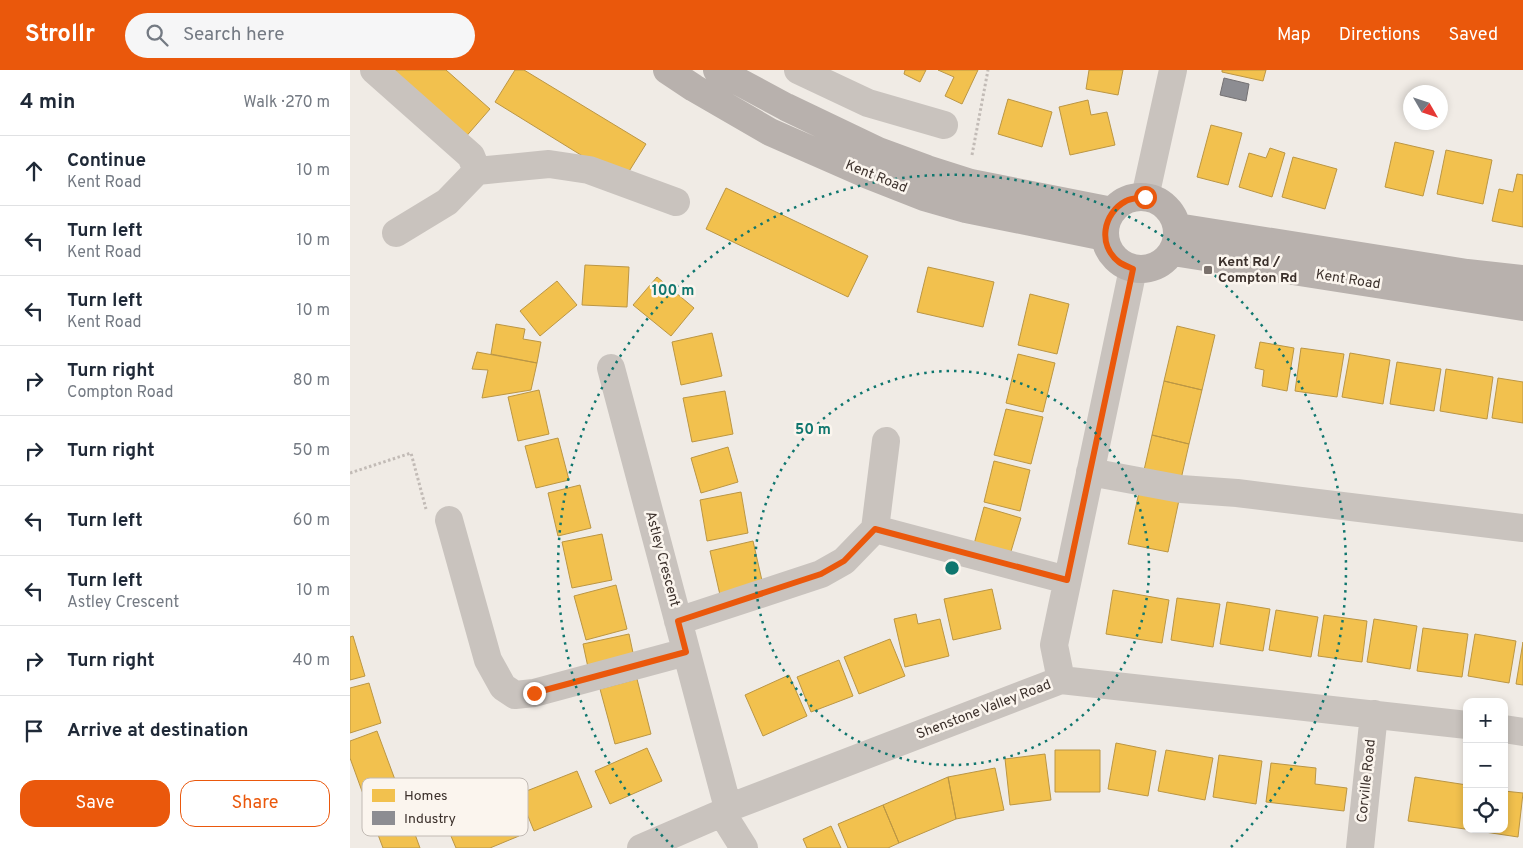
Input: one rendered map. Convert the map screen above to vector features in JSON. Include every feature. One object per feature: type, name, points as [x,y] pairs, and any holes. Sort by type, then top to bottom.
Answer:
[{"type":"main road","name":"Kent Road","points":[[666,70],[770,132],[868,175],[924,197],[966,209],[1105,237]]},
{"type":"main road","name":"Kent Road","points":[[730,73],[786,107],[878,151],[927,169],[971,183],[1112,211]]},
{"type":"main road","points":[[1145,197],[1156,200],[1166,206],[1174,216],[1175,240],[1163,263],[1149,269],[1133,269],[1119,263],[1110,251],[1105,237],[1106,223],[1112,211],[1127,200],[1145,197]]},
{"type":"main road","name":"Kent Road","points":[[1175,240],[1523,279]]},
{"type":"main road","name":"Kent Road","points":[[1175,240],[1523,307]]},
{"type":"street","points":[[374,70],[471,156],[477,171]]},
{"type":"street","points":[[798,70],[868,103],[944,125]]},
{"type":"street","points":[[1145,197],[1173,70]]},
{"type":"street","points":[[396,233],[447,202],[477,171],[549,164],[590,170],[676,202]]},
{"type":"street","points":[[1061,680],[1054,645],[1133,269]]},
{"type":"street","name":"Astley Crescent","points":[[611,368],[686,652],[725,811],[744,848]]},
{"type":"street","points":[[678,621],[821,574],[844,561],[875,529],[886,441]]},
{"type":"street","points":[[1090,472],[1181,490],[1237,493],[1523,528]]},
{"type":"street","points":[[449,520],[488,660],[503,687],[515,695],[543,691],[686,652]]},
{"type":"street","points":[[875,529],[1067,580]]},
{"type":"street","name":"Shenstone Valley Road","points":[[641,848],[725,811],[1061,680],[1463,725]]},
{"type":"street","name":"Corville Road","points":[[1360,848],[1374,714]]},
{"type":"street","points":[[1508,730],[1523,732]]},
{"type":"path","points":[[971,183],[972,154],[988,70]]},
{"type":"building: Homes","points":[[382,70],[446,70],[490,109],[463,140]]},
{"type":"building: Homes","points":[[515,70],[524,70],[646,144],[623,181],[495,102]]},
{"type":"building: Homes","points":[[905,70],[926,70],[920,82],[904,74]]},
{"type":"building: Homes","points":[[938,70],[978,70],[962,104],[945,96],[954,77]]},
{"type":"building: Homes","points":[[1089,70],[1123,70],[1118,95],[1086,89]]},
{"type":"building: Homes","points":[[1222,70],[1266,70],[1263,81],[1222,72]]},
{"type":"building: Homes","points":[[1008,99],[1052,112],[1042,147],[998,134]]},
{"type":"building: Homes","points":[[1088,100],[1091,115],[1107,112],[1115,145],[1070,155],[1059,107]]},
{"type":"building: Homes","points":[[1211,125],[1242,133],[1228,185],[1197,177]]},
{"type":"building: Homes","points":[[1395,142],[1434,151],[1423,196],[1385,187]]},
{"type":"building: Homes","points":[[1270,148],[1285,153],[1272,197],[1239,187],[1249,153],[1266,158]]},
{"type":"building: Homes","points":[[1446,150],[1492,160],[1483,204],[1437,194]]},
{"type":"building: Homes","points":[[1293,157],[1337,169],[1325,209],[1282,197]]},
{"type":"building: Homes","points":[[1517,174],[1523,175],[1523,227],[1492,221],[1499,189],[1513,192]]},
{"type":"building: Homes","points":[[726,188],[868,256],[848,297],[706,229]]},
{"type":"building: Homes","points":[[585,265],[629,267],[627,307],[582,305]]},
{"type":"building: Homes","points":[[928,267],[994,282],[983,327],[917,312]]},
{"type":"building: Homes","points":[[657,277],[694,308],[671,336],[633,305]]},
{"type":"building: Homes","points":[[557,281],[577,305],[540,336],[520,311]]},
{"type":"building: Homes","points":[[1030,294],[1069,304],[1057,354],[1018,345]]},
{"type":"building: Homes","points":[[496,324],[525,329],[523,339],[541,342],[537,363],[491,354]]},
{"type":"building: Homes","points":[[1177,326],[1215,335],[1202,390],[1164,381]]},
{"type":"building: Homes","points":[[712,333],[722,376],[681,385],[672,342]]},
{"type":"building: Homes","points":[[1260,342],[1294,348],[1287,391],[1262,386],[1264,370],[1255,368]]},
{"type":"building: Homes","points":[[1301,348],[1344,354],[1337,397],[1295,391]]},
{"type":"building: Homes","points":[[477,352],[537,363],[531,390],[482,398],[488,370],[472,369]]},
{"type":"building: Homes","points":[[1350,353],[1390,360],[1383,404],[1342,397]]},
{"type":"building: Homes","points":[[1018,354],[1055,363],[1043,412],[1006,403]]},
{"type":"building: Homes","points":[[1397,362],[1441,369],[1434,411],[1390,404]]},
{"type":"building: Homes","points":[[1446,369],[1493,377],[1487,419],[1440,411]]},
{"type":"building: Homes","points":[[1498,378],[1523,382],[1523,423],[1492,418]]},
{"type":"building: Homes","points":[[1164,381],[1202,390],[1189,444],[1152,435]]},
{"type":"building: Homes","points":[[539,390],[549,434],[518,441],[508,397]]},
{"type":"building: Homes","points":[[725,391],[733,434],[692,442],[683,398]]},
{"type":"building: Homes","points":[[1006,409],[1043,417],[1031,464],[994,455]]},
{"type":"building: Homes","points":[[1152,435],[1189,444],[1179,488],[1142,479]]},
{"type":"building: Homes","points":[[558,438],[569,480],[536,488],[525,446]]},
{"type":"building: Homes","points":[[728,447],[738,482],[701,493],[691,458]]},
{"type":"building: Homes","points":[[994,461],[1030,470],[1020,511],[984,502]]},
{"type":"building: Homes","points":[[580,485],[591,528],[558,536],[548,493]]},
{"type":"building: Homes","points":[[741,492],[748,533],[707,541],[700,500]]},
{"type":"building: Homes","points":[[1139,492],[1179,500],[1168,552],[1128,544]]},
{"type":"building: Homes","points":[[984,507],[1021,518],[1009,558],[973,548]]},
{"type":"building: Homes","points":[[602,534],[612,580],[572,588],[562,542]]},
{"type":"building: Homes","points":[[753,541],[763,585],[720,595],[710,551]]},
{"type":"building: Homes","points":[[616,585],[627,629],[586,640],[574,596]]},
{"type":"building: Homes","points":[[992,589],[1001,629],[953,640],[944,599]]},
{"type":"building: Homes","points":[[1113,590],[1169,600],[1162,643],[1106,634]]},
{"type":"building: Homes","points":[[1177,598],[1220,604],[1213,647],[1171,640]]},
{"type":"building: Homes","points":[[1227,602],[1270,609],[1263,651],[1220,644]]},
{"type":"building: Homes","points":[[1276,610],[1318,617],[1311,657],[1269,650]]},
{"type":"building: Homes","points":[[916,614],[918,624],[940,619],[949,656],[905,667],[894,619]]},
{"type":"building: Homes","points":[[1324,615],[1367,621],[1362,662],[1318,656]]},
{"type":"building: Homes","points":[[1374,619],[1417,626],[1410,669],[1367,662]]},
{"type":"building: Homes","points":[[1423,628],[1468,634],[1462,677],[1417,671]]},
{"type":"building: Homes","points":[[629,634],[635,662],[589,672],[583,644]]},
{"type":"building: Homes","points":[[1475,634],[1516,641],[1509,683],[1468,676]]},
{"type":"building: Homes","points":[[353,636],[365,676],[350,680],[350,637]]},
{"type":"building: Homes","points":[[890,639],[905,676],[859,694],[844,657]]},
{"type":"building: Homes","points":[[1523,642],[1523,685],[1516,684]]},
{"type":"building: Homes","points":[[839,660],[853,696],[811,712],[797,677]]},
{"type":"building: Homes","points":[[789,675],[807,716],[763,736],[745,695]]},
{"type":"building: Homes","points":[[637,679],[651,734],[615,744],[600,689]]},
{"type":"building: Homes","points":[[369,683],[381,723],[350,733],[350,688]]},
{"type":"building: Homes","points":[[377,731],[394,778],[362,778],[362,791],[350,758],[350,741]]},
{"type":"building: Homes","points":[[1116,743],[1156,751],[1148,796],[1108,789]]},
{"type":"building: Homes","points":[[647,748],[662,781],[610,804],[595,771]]},
{"type":"building: Homes","points":[[1055,750],[1100,750],[1100,792],[1055,792]]},
{"type":"building: Homes","points":[[1166,750],[1213,758],[1205,800],[1158,791]]},
{"type":"building: Homes","points":[[1045,754],[1051,800],[1010,805],[1005,759]]},
{"type":"building: Homes","points":[[1219,755],[1262,761],[1256,804],[1213,797]]},
{"type":"building: Homes","points":[[1271,763],[1316,768],[1315,784],[1347,788],[1344,811],[1266,802]]},
{"type":"building: Homes","points":[[995,768],[1004,810],[956,819],[948,777]]},
{"type":"building: Homes","points":[[577,771],[592,807],[534,831],[528,816],[528,790]]},
{"type":"building: Homes","points":[[948,777],[956,819],[899,843],[883,805]]},
{"type":"building: Homes","points":[[1415,777],[1463,784],[1463,829],[1408,821]]},
{"type":"building: Homes","points":[[1508,791],[1523,793],[1518,837],[1492,833],[1508,833]]},
{"type":"building: Homes","points":[[883,805],[899,843],[888,848],[848,848],[838,824]]},
{"type":"building: Homes","points":[[831,826],[841,848],[807,848],[803,839]]},
{"type":"building: Homes","points":[[378,836],[416,836],[420,848],[383,848]]},
{"type":"building: Homes","points":[[451,836],[519,836],[490,848],[456,848]]},
{"type":"building: Industry","points":[[1224,78],[1249,84],[1246,101],[1220,95]]},
{"type":"place","name":"Kent Rd / Compton Rd","points":[[1208,270]]},
{"type":"route","points":[[534,693],[633,668],[686,652],[678,621],[821,574],[844,561],[875,529],[1067,580],[1133,269],[1119,263],[1110,251],[1105,237],[1106,223],[1112,211],[1127,200],[1145,197]]}]
